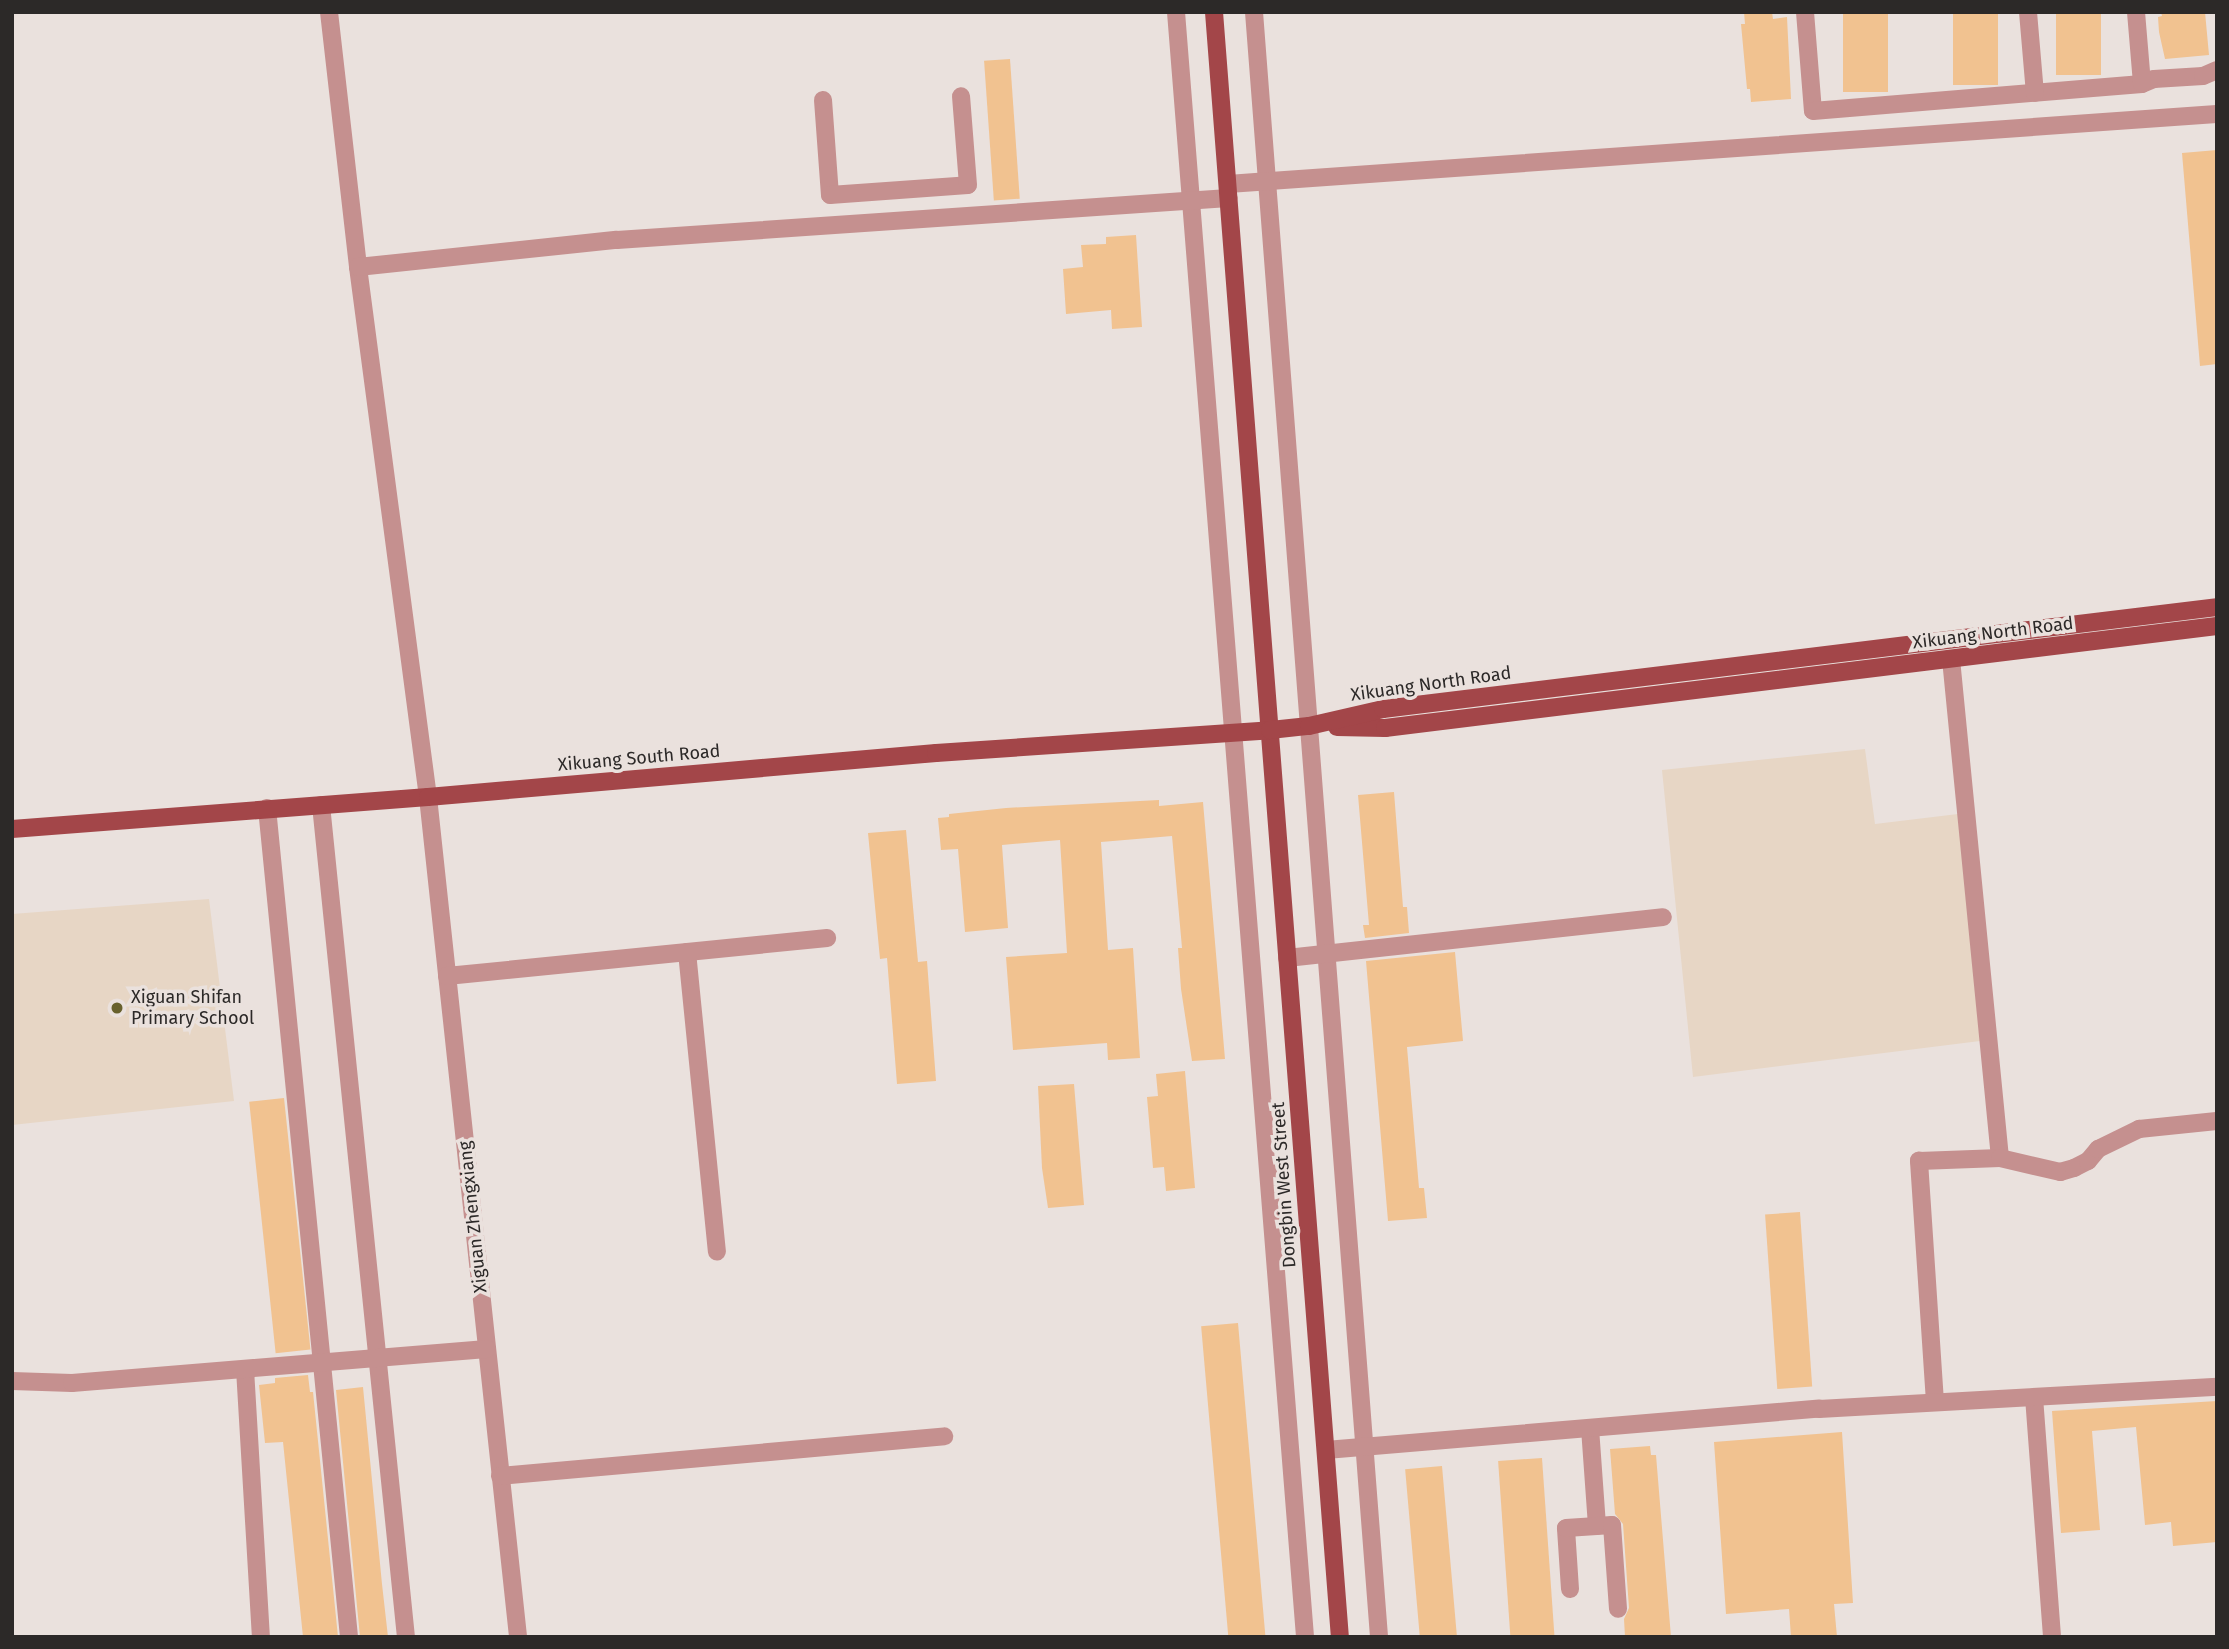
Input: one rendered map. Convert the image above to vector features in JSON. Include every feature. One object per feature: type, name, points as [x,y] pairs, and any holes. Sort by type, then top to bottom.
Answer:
[{"type":"main road","name":"Dongbin West Street","points":[[1214,12],[1340,1637]]},
{"type":"main road","name":"Xikuang North Road","points":[[1308,726],[1382,709],[2217,607]]},
{"type":"main road","name":"Xikuang North Road","points":[[1308,726],[1385,728],[2217,626]]},
{"type":"main road","name":"Xikuang South Road","points":[[12,829],[428,797],[936,753],[1308,726]]},
{"type":"street","name":"Xiguan Zhengxiang","points":[[329,12],[358,267],[428,797],[518,1637]]},
{"type":"street","points":[[1176,12],[1305,1637]]},
{"type":"street","points":[[1254,12],[1379,1637]]},
{"type":"street","points":[[1805,12],[1813,111],[2142,84],[2154,79],[2203,76],[2217,70]]},
{"type":"street","points":[[2028,12],[2035,93]]},
{"type":"street","points":[[2136,12],[2142,84]]},
{"type":"street","points":[[830,195],[968,185],[961,96]]},
{"type":"street","points":[[823,100],[832,225]]},
{"type":"street","points":[[358,267],[617,240],[1190,200],[1267,182],[2217,114]]},
{"type":"street","points":[[1951,659],[2000,1158]]},
{"type":"street","points":[[321,805],[405,1637]]},
{"type":"street","points":[[267,808],[349,1637]]},
{"type":"street","points":[[1287,958],[1663,917]]},
{"type":"street","points":[[447,976],[827,938]]},
{"type":"street","points":[[687,952],[717,1251]]},
{"type":"street","points":[[1935,1402],[1919,1161],[2000,1158],[2060,1172],[2088,1161],[2098,1149],[2139,1129],[2217,1121]]},
{"type":"street","points":[[12,1381],[72,1383],[487,1349]]},
{"type":"street","points":[[245,1369],[261,1637]]},
{"type":"street","points":[[1326,1450],[1935,1402],[2217,1387]]},
{"type":"street","points":[[2034,1397],[2052,1637]]},
{"type":"street","points":[[1590,1428],[1597,1526]]},
{"type":"street","points":[[500,1476],[944,1436]]},
{"type":"street","points":[[1570,1589],[1566,1528],[1612,1525],[1618,1609]]},
{"type":"shaded area","points":[[1865,749],[1875,824],[1958,814],[1980,1041],[1693,1077],[1662,770]]},
{"type":"shaded area","name":"Xiguan Shifan Primary School","points":[[209,899],[234,1101],[12,1125],[12,914]]},
{"type":"building","points":[[1744,12],[1772,12],[1773,19],[1787,17],[1791,99],[1751,102],[1750,89],[1747,89],[1741,24],[1745,24]]},
{"type":"building","points":[[1843,12],[1888,12],[1888,92],[1843,92]]},
{"type":"building","points":[[1953,12],[1998,12],[1998,85],[1953,85]]},
{"type":"building","points":[[2056,12],[2101,12],[2101,75],[2056,75]]},
{"type":"building","points":[[2161,12],[2205,12],[2209,55],[2165,59],[2159,32],[2158,17],[2162,16]]},
{"type":"building","points":[[1010,59],[1020,199],[994,200],[984,61]]},
{"type":"building","points":[[2217,150],[2217,364],[2200,366],[2182,153]]},
{"type":"building","points":[[1136,235],[1142,327],[1112,329],[1111,310],[1066,314],[1063,269],[1083,267],[1081,245],[1106,244],[1106,237]]},
{"type":"building","points":[[1394,792],[1403,907],[1407,907],[1409,933],[1365,938],[1363,925],[1369,925],[1358,795]]},
{"type":"building","points":[[1159,800],[1159,806],[1203,802],[1225,1059],[1192,1061],[1181,989],[1178,948],[1182,948],[1172,836],[1101,842],[1108,950],[1133,948],[1140,1058],[1108,1060],[1107,1043],[1013,1050],[1006,957],[1067,953],[1060,840],[1002,845],[1008,928],[965,932],[958,849],[941,850],[938,818],[949,817],[949,814],[1006,808]]},
{"type":"building","points":[[906,830],[918,962],[927,961],[936,1081],[897,1084],[887,958],[880,959],[868,833]]},
{"type":"building","points":[[1455,952],[1463,1041],[1407,1047],[1419,1188],[1424,1188],[1427,1218],[1388,1221],[1366,961]]},
{"type":"building","points":[[1185,1071],[1195,1188],[1166,1191],[1164,1167],[1153,1168],[1147,1097],[1158,1096],[1156,1074]]},
{"type":"building","points":[[1074,1084],[1084,1205],[1048,1208],[1042,1168],[1038,1086]]},
{"type":"building","points":[[284,1098],[310,1350],[276,1353],[249,1102]]},
{"type":"building","points":[[1800,1212],[1812,1387],[1777,1389],[1765,1214]]},
{"type":"building","points":[[1238,1323],[1265,1637],[1228,1637],[1201,1326]]},
{"type":"building","points":[[308,1375],[310,1392],[313,1392],[338,1637],[303,1637],[283,1442],[265,1443],[259,1385],[275,1383],[275,1378]]},
{"type":"building","points":[[363,1387],[388,1637],[360,1637],[336,1390]]},
{"type":"building","points":[[2217,1401],[2217,1542],[2173,1546],[2171,1522],[2145,1525],[2136,1427],[2092,1431],[2100,1530],[2061,1533],[2052,1411]]},
{"type":"building","points":[[1842,1432],[1853,1603],[1834,1604],[1837,1637],[1791,1637],[1789,1609],[1726,1614],[1714,1442]]},
{"type":"building","points":[[1650,1446],[1651,1455],[1656,1455],[1671,1637],[1625,1637],[1624,1619],[1629,1608],[1623,1524],[1615,1514],[1610,1449]]},
{"type":"building","points":[[1542,1458],[1555,1637],[1510,1637],[1498,1461]]},
{"type":"building","points":[[1442,1466],[1457,1637],[1420,1637],[1405,1469]]},
{"type":"place","name":"Xiguan Shifan Primary School","points":[[117,1008]]}]
